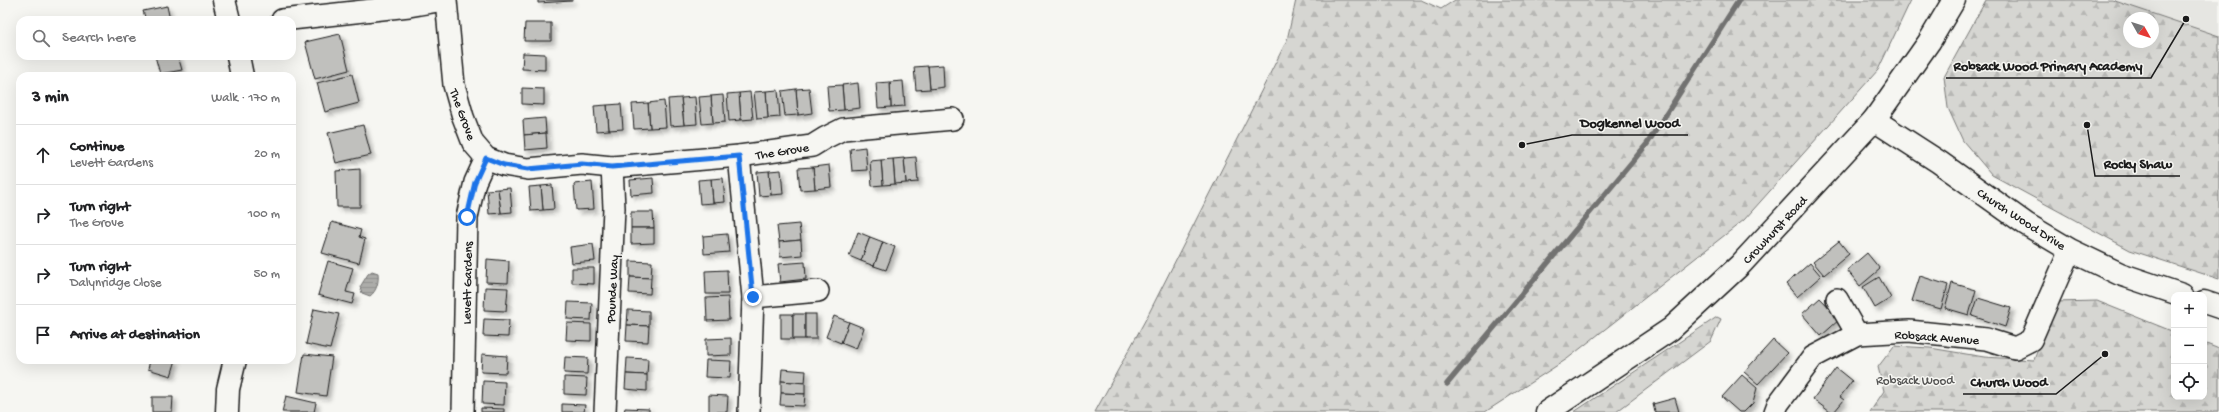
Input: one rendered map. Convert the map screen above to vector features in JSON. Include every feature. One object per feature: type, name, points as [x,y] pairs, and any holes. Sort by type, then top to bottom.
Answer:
[{"type":"main road","points":[[224,0],[228,16]]},
{"type":"main road","name":"Crowhurst Road","points":[[1547,412],[1671,329],[1751,254],[1874,120],[1929,42],[1954,0]]},
{"type":"main road","points":[[239,60],[241,72]]},
{"type":"main road","name":"Church Wood Drive","points":[[1874,120],[1939,162],[2026,224],[2070,250],[2120,274],[2173,292]]},
{"type":"main road","points":[[2207,303],[2219,307]]},
{"type":"main road","points":[[227,412],[228,389],[234,364]]},
{"type":"street","points":[[296,18],[409,6],[445,0]]},
{"type":"street","name":"The Grove","points":[[445,0],[454,85],[463,117],[473,143],[486,158],[504,165],[528,169],[582,164],[612,167],[739,156],[812,146],[843,129],[953,119]]},
{"type":"street","points":[[739,156],[753,297],[749,412]]},
{"type":"street","name":"Levett Gardens","points":[[464,412],[467,217],[475,182],[486,158]]},
{"type":"street","name":"Pounde Way","points":[[605,412],[614,208],[612,167]]},
{"type":"street","name":"Robsack Avenue","points":[[1775,412],[1778,404],[1813,357],[1857,334],[1909,331],[1986,339],[2015,348],[2031,340],[2070,250]]},
{"type":"street","points":[[753,297],[818,291]]},
{"type":"street","points":[[1838,299],[1857,334]]},
{"type":"shaded area","points":[[2083,0],[2219,0],[2219,39],[2159,20],[2159,12],[2130,12]]},
{"type":"shaded area","points":[[372,271],[378,273],[378,279],[376,289],[370,296],[362,293],[360,287],[368,274]]},
{"type":"green space","points":[[1296,0],[1421,0],[1441,9],[1455,0],[1911,0],[1878,70],[1744,220],[1567,359],[1485,412],[1095,412],[1147,317],[1287,40]]},
{"type":"green space","points":[[1986,0],[2112,0],[2148,12],[2123,12],[2123,48],[2159,48],[2159,16],[2219,36],[2219,279],[2130,250],[1992,175],[1963,141],[1948,108],[1944,77]]},
{"type":"green space","name":"Robsack Wood","points":[[2097,301],[2171,331],[2171,400],[2207,400],[2207,344],[2219,349],[2219,412],[1870,412],[1884,391],[1878,367],[1894,346],[1930,348],[1984,357],[2034,360],[2055,302]]},
{"type":"green space","points":[[1717,317],[1721,319],[1711,341],[1616,412],[1574,412]]},
{"type":"building","points":[[538,0],[572,0],[572,1],[538,3]]},
{"type":"building","points":[[167,6],[169,16],[145,16],[143,11]]},
{"type":"building","points":[[525,23],[551,23],[551,41],[524,41]]},
{"type":"building","points":[[340,34],[349,70],[315,79],[305,42]]},
{"type":"building","points":[[523,53],[545,54],[545,70],[522,69]]},
{"type":"building","points":[[156,60],[179,60],[182,70],[159,72]]},
{"type":"building","points":[[943,65],[944,87],[930,89],[928,66]]},
{"type":"building","points":[[928,66],[930,89],[916,90],[914,67]]},
{"type":"building","points":[[352,74],[359,103],[325,112],[317,83]]},
{"type":"building","points":[[903,81],[905,106],[891,107],[890,82]]},
{"type":"building","points":[[890,82],[891,107],[878,108],[876,83]]},
{"type":"building","points":[[858,83],[860,108],[844,110],[842,85]]},
{"type":"building","points":[[842,85],[844,110],[829,111],[827,86]]},
{"type":"building","points":[[522,88],[544,89],[544,105],[522,104]]},
{"type":"building","points":[[809,88],[812,113],[798,115],[796,89]]},
{"type":"building","points":[[796,89],[798,115],[785,116],[782,91]]},
{"type":"building","points":[[778,90],[780,117],[768,118],[766,91]]},
{"type":"building","points":[[766,91],[768,118],[757,119],[754,92]]},
{"type":"building","points":[[750,92],[753,119],[741,120],[739,93]]},
{"type":"building","points":[[739,93],[741,120],[729,121],[727,94]]},
{"type":"building","points":[[723,95],[725,122],[713,123],[711,96]]},
{"type":"building","points":[[711,96],[713,123],[702,124],[699,97]]},
{"type":"building","points":[[695,97],[697,124],[684,125],[681,98]]},
{"type":"building","points":[[681,98],[684,125],[670,126],[668,99]]},
{"type":"building","points":[[664,101],[666,127],[650,128],[648,103]]},
{"type":"building","points":[[648,103],[650,128],[634,129],[632,104]]},
{"type":"building","points":[[621,104],[623,129],[609,130],[607,105]]},
{"type":"building","points":[[607,105],[609,130],[596,131],[594,106]]},
{"type":"building","points":[[545,118],[546,133],[524,135],[523,120]]},
{"type":"building","points":[[363,125],[371,155],[336,163],[328,133]]},
{"type":"building","points":[[546,133],[547,148],[525,150],[524,135]]},
{"type":"building","points":[[865,147],[867,170],[852,171],[850,149]]},
{"type":"building","points":[[916,157],[918,182],[906,183],[904,158]]},
{"type":"building","points":[[904,158],[906,183],[895,184],[893,159]]},
{"type":"building","points":[[893,159],[895,184],[883,185],[881,160]]},
{"type":"building","points":[[881,160],[883,185],[872,186],[870,161]]},
{"type":"building","points":[[829,165],[831,187],[815,189],[813,167]]},
{"type":"building","points":[[813,167],[815,189],[800,190],[798,168]]},
{"type":"building","points":[[360,169],[360,207],[337,207],[336,171]]},
{"type":"building","points":[[781,170],[783,194],[771,195],[769,171]]},
{"type":"building","points":[[769,171],[771,195],[759,196],[757,172]]},
{"type":"building","points":[[653,178],[654,193],[631,195],[630,180]]},
{"type":"building","points":[[723,178],[725,202],[713,203],[711,179]]},
{"type":"building","points":[[711,179],[713,203],[700,204],[698,180]]},
{"type":"building","points":[[592,182],[594,209],[576,210],[574,184]]},
{"type":"building","points":[[552,185],[554,209],[543,210],[541,186]]},
{"type":"building","points":[[541,186],[543,210],[531,211],[529,187]]},
{"type":"building","points":[[510,188],[512,212],[501,213],[498,189]]},
{"type":"building","points":[[498,189],[501,213],[489,214],[487,190]]},
{"type":"building","points":[[631,212],[653,212],[654,228],[631,228]]},
{"type":"building","points":[[332,222],[361,230],[359,237],[365,239],[359,263],[322,253]]},
{"type":"building","points":[[799,224],[801,240],[779,242],[777,226]]},
{"type":"building","points":[[631,228],[654,228],[654,243],[631,244]]},
{"type":"building","points":[[858,232],[870,237],[861,261],[849,256]]},
{"type":"building","points":[[727,234],[729,252],[704,254],[703,236]]},
{"type":"building","points":[[870,237],[883,242],[874,266],[861,261]]},
{"type":"building","points":[[801,240],[802,255],[780,257],[779,242]]},
{"type":"building","points":[[1839,241],[1849,254],[1824,275],[1813,262]]},
{"type":"building","points":[[883,242],[895,247],[886,270],[874,266]]},
{"type":"building","points":[[593,244],[595,261],[572,263],[570,247]]},
{"type":"building","points":[[1867,253],[1880,269],[1860,286],[1847,270]]},
{"type":"building","points":[[487,259],[509,261],[508,283],[486,282]]},
{"type":"building","points":[[328,261],[353,268],[346,292],[355,294],[352,304],[318,295]]},
{"type":"building","points":[[630,261],[652,262],[651,278],[630,277]]},
{"type":"building","points":[[805,262],[806,279],[780,282],[778,264]]},
{"type":"building","points":[[1810,263],[1821,276],[1797,297],[1786,284]]},
{"type":"building","points":[[572,268],[594,268],[594,284],[572,283]]},
{"type":"building","points":[[727,270],[728,294],[706,294],[705,271]]},
{"type":"building","points":[[1920,276],[1948,285],[1941,309],[1912,301]]},
{"type":"building","points":[[630,277],[651,278],[650,294],[629,293]]},
{"type":"building","points":[[1879,277],[1891,298],[1875,308],[1863,287]]},
{"type":"building","points":[[1952,283],[1976,290],[1969,315],[1945,308]]},
{"type":"building","points":[[485,287],[508,288],[506,311],[484,310]]},
{"type":"building","points":[[728,297],[729,320],[707,321],[706,298]]},
{"type":"building","points":[[1820,298],[1840,319],[1821,336],[1802,314]]},
{"type":"building","points":[[1978,298],[2011,308],[2005,327],[1972,316]]},
{"type":"building","points":[[568,302],[592,303],[591,320],[567,319]]},
{"type":"building","points":[[314,309],[339,314],[330,349],[306,344]]},
{"type":"building","points":[[628,310],[649,311],[649,326],[627,325]]},
{"type":"building","points":[[781,314],[793,314],[793,339],[781,339]]},
{"type":"building","points":[[793,314],[805,314],[805,339],[793,339]]},
{"type":"building","points":[[805,314],[816,314],[816,339],[805,339]]},
{"type":"building","points":[[834,316],[849,322],[841,343],[826,337]]},
{"type":"building","points":[[484,319],[509,320],[508,337],[483,336]]},
{"type":"building","points":[[849,322],[864,328],[856,349],[841,343]]},
{"type":"building","points":[[567,323],[591,324],[591,341],[566,340]]},
{"type":"building","points":[[627,325],[649,326],[648,342],[626,341]]},
{"type":"building","points":[[731,338],[731,355],[706,356],[706,339]]},
{"type":"building","points":[[1773,340],[1787,353],[1758,384],[1744,372]]},
{"type":"building","points":[[304,354],[332,357],[326,396],[298,392]]},
{"type":"building","points":[[482,354],[507,356],[506,373],[481,372]]},
{"type":"building","points":[[565,357],[588,358],[587,374],[564,373]]},
{"type":"building","points":[[627,358],[648,359],[647,375],[626,374]]},
{"type":"building","points":[[706,360],[731,361],[730,378],[705,377]]},
{"type":"building","points":[[149,364],[175,364],[171,376],[148,369]]},
{"type":"building","points":[[1836,368],[1852,381],[1840,397],[1844,400],[1834,412],[1830,412],[1813,399]]},
{"type":"building","points":[[782,369],[806,371],[805,383],[781,381]]},
{"type":"building","points":[[626,374],[647,375],[647,391],[625,389]]},
{"type":"building","points":[[1742,375],[1757,388],[1753,403],[1744,412],[1739,412],[1722,397]]},
{"type":"building","points":[[564,377],[587,378],[586,395],[564,394]]},
{"type":"building","points":[[483,381],[505,382],[504,405],[482,404]]},
{"type":"building","points":[[781,381],[805,383],[805,394],[781,393]]},
{"type":"building","points":[[781,393],[805,394],[804,406],[780,405]]},
{"type":"building","points":[[709,395],[728,396],[727,412],[709,412]]},
{"type":"building","points":[[286,396],[316,403],[314,412],[282,412]]},
{"type":"building","points":[[152,397],[173,397],[172,412],[152,412]]},
{"type":"building","points":[[1675,398],[1679,412],[1655,412],[1653,404]]},
{"type":"building","points":[[562,404],[585,405],[584,412],[562,412]]},
{"type":"building","points":[[481,408],[504,409],[504,412],[481,412]]},
{"type":"building","points":[[625,408],[649,409],[649,412],[624,412]]},
{"type":"waterway","points":[[1447,384],[1647,144],[1739,0]]},
{"type":"place","name":"Robsack Wood Primary Academy","points":[[2186,19]]},
{"type":"place","name":"Rocky Shaw","points":[[2087,125]]},
{"type":"place","name":"Dogkennel Wood","points":[[1522,145]]},
{"type":"place","name":"Church Wood","points":[[2105,354]]},
{"type":"route","points":[[467,217],[475,182],[486,158],[504,165],[528,169],[582,164],[612,167],[739,156],[753,297]]}]
